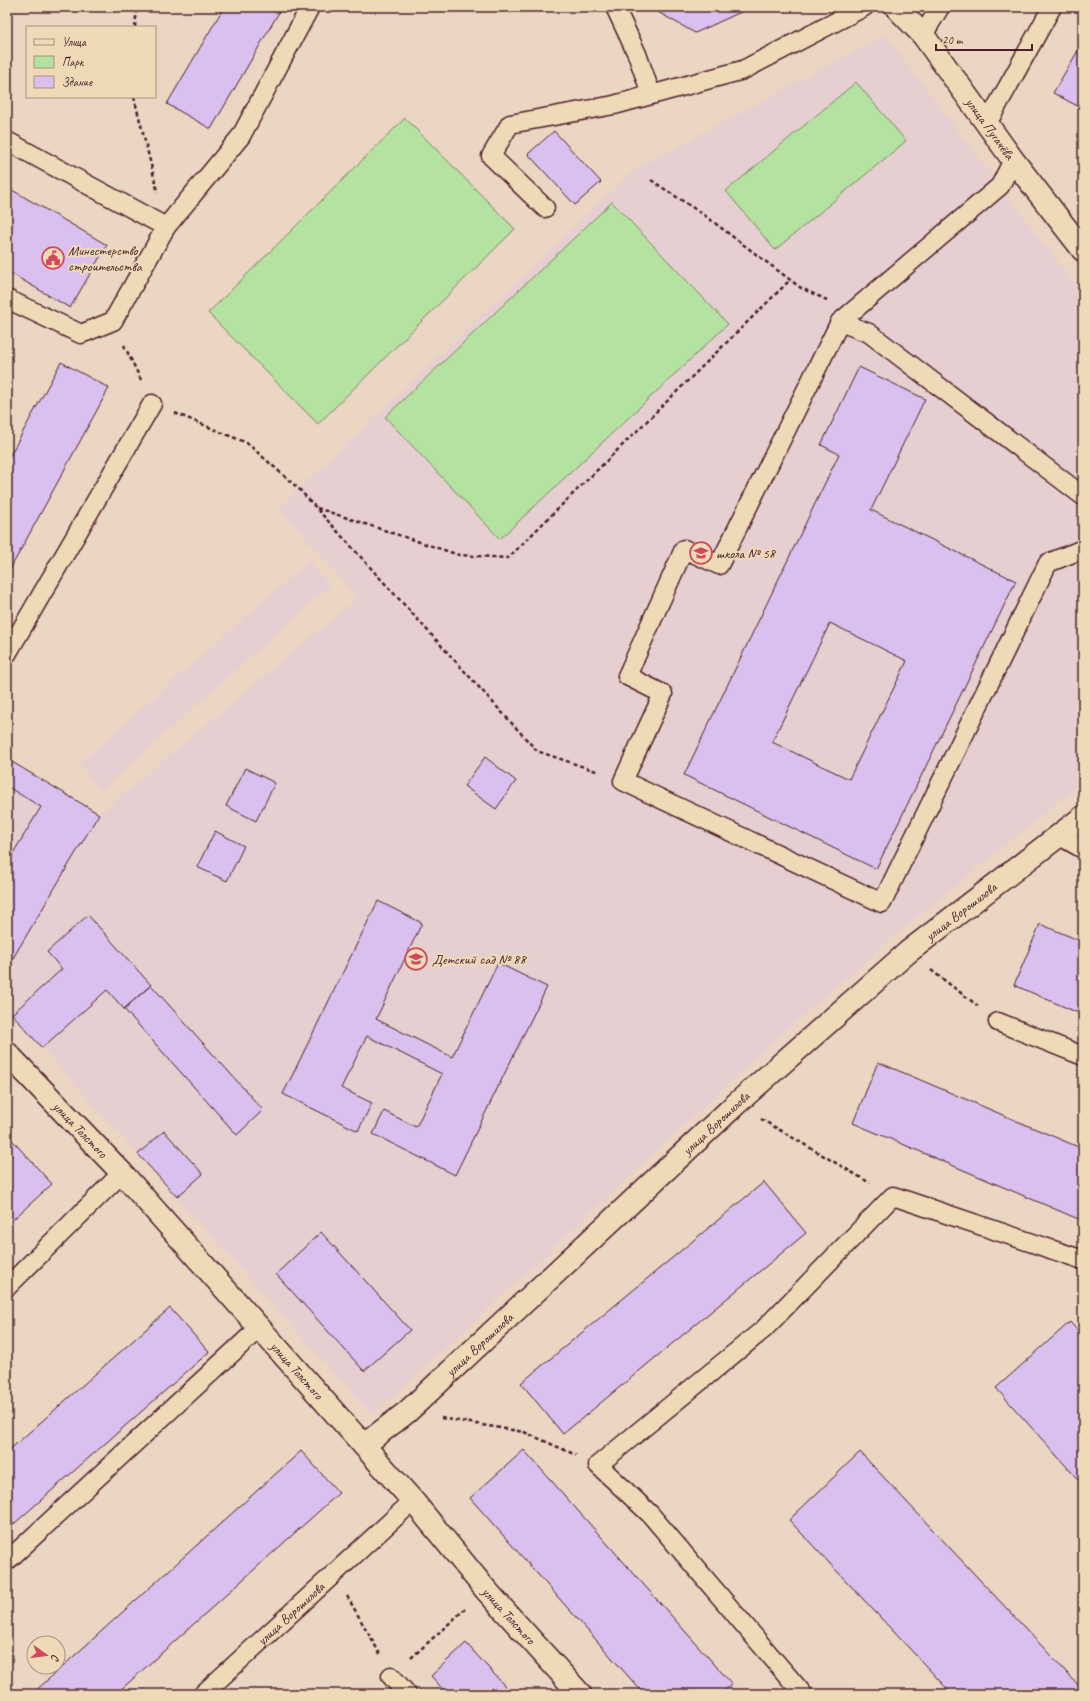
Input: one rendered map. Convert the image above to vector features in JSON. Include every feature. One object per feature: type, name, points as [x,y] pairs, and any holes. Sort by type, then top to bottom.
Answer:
[{"type":"street","name":"улица Пугачёва","points":[[896,7],[923,35],[1013,160],[1083,250]]},
{"type":"street","name":"улица Ворошилова","points":[[364,1445],[407,1412],[736,1104],[908,952],[1083,817]]},
{"type":"street","name":"улица Толстого","points":[[7,1053],[122,1174],[364,1445],[413,1501],[486,1590],[580,1694]]},
{"type":"lane","points":[[7,299],[81,334],[113,321],[166,227],[241,136],[310,7]]},
{"type":"lane","points":[[615,7],[637,54],[651,94]]},
{"type":"lane","points":[[545,208],[491,156],[510,124],[614,105],[743,70],[864,7]]},
{"type":"lane","points":[[923,35],[940,7]]},
{"type":"lane","points":[[988,124],[1052,7]]},
{"type":"lane","points":[[7,141],[166,227]]},
{"type":"lane","points":[[1013,160],[1000,186],[845,317],[719,565],[684,549],[627,676],[663,694],[623,781],[882,903],[1048,563],[1083,549]]},
{"type":"lane","points":[[845,317],[869,333],[1083,496]]},
{"type":"lane","points":[[7,654],[152,404]]},
{"type":"lane","points":[[1060,836],[1083,849]]},
{"type":"lane","points":[[998,1022],[1083,1056]]},
{"type":"lane","points":[[7,1287],[122,1174]]},
{"type":"lane","points":[[803,1694],[650,1514],[598,1465],[764,1330],[893,1196],[1083,1260]]},
{"type":"lane","points":[[7,1561],[259,1328]]},
{"type":"lane","name":"улица Ворошилова","points":[[203,1694],[413,1501]]},
{"type":"lane","points":[[391,1676],[407,1694]]},
{"type":"path","points":[[135,26],[137,7]]},
{"type":"path","points":[[134,98],[166,227]]},
{"type":"path","points":[[651,180],[704,215],[801,288],[845,317]]},
{"type":"path","points":[[316,508],[459,555],[508,558],[790,280]]},
{"type":"path","points":[[113,321],[152,404],[247,443],[299,489],[537,751],[623,781]]},
{"type":"path","points":[[736,1104],[893,1196]]},
{"type":"path","points":[[407,1412],[524,1432],[598,1465]]},
{"type":"path","points":[[335,1573],[391,1676],[486,1590]]},
{"type":"shaded area","points":[[885,35],[1083,295],[1083,781],[892,938],[779,1036],[463,1332],[372,1415],[7,1008],[7,759],[99,814],[358,598],[279,508],[634,170]]},
{"type":"shaded area","points":[[309,561],[330,586],[101,790],[79,764]]},
{"type":"green space","points":[[856,82],[906,141],[775,250],[726,191]]},
{"type":"green space","points":[[405,118],[515,229],[318,424],[208,313]]},
{"type":"green space","points":[[612,202],[728,324],[500,539],[385,417]]},
{"type":"building","points":[[224,7],[282,7],[211,129],[167,104]]},
{"type":"building","points":[[649,7],[752,7],[695,33]]},
{"type":"building","points":[[1083,42],[1083,109],[1053,93]]},
{"type":"building","points":[[554,131],[601,182],[575,205],[528,154]]},
{"type":"building","name":"Минестерство строительства","points":[[7,187],[107,245],[70,308],[7,271]]},
{"type":"building","points":[[61,362],[109,388],[7,575],[7,461]]},
{"type":"building","points":[[859,367],[925,399],[871,510],[1016,581],[876,869],[684,775],[839,454],[821,445]],"holes":[[[830,623],[907,661],[849,779],[772,742]]]},
{"type":"building","points":[[485,757],[516,781],[496,809],[464,786]]},
{"type":"building","points":[[7,759],[99,814],[7,968],[7,863],[41,807],[8,787],[7,789]]},
{"type":"building","points":[[245,768],[275,783],[256,821],[226,806]]},
{"type":"building","points":[[215,831],[244,846],[227,881],[197,867]]},
{"type":"building","points":[[378,901],[422,923],[376,1019],[452,1057],[498,963],[547,987],[455,1175],[373,1134],[384,1111],[416,1127],[442,1074],[367,1036],[341,1088],[372,1103],[358,1131],[283,1094]]},
{"type":"building","points":[[88,915],[151,985],[124,1009],[107,990],[42,1048],[12,1014],[62,969],[47,952]]},
{"type":"building","points":[[1040,924],[1083,942],[1083,1015],[1014,985]]},
{"type":"building","points":[[151,985],[263,1110],[237,1135],[124,1009]]},
{"type":"building","points":[[878,1062],[1083,1149],[1083,1221],[853,1123]]},
{"type":"building","points":[[164,1131],[203,1174],[177,1197],[138,1154]]},
{"type":"building","points":[[11,1139],[52,1184],[7,1225],[7,1142]]},
{"type":"building","points":[[764,1182],[806,1233],[563,1434],[521,1383]]},
{"type":"building","points":[[321,1232],[410,1330],[364,1371],[276,1274]]},
{"type":"building","points":[[170,1308],[209,1352],[7,1530],[7,1452]]},
{"type":"building","points":[[1070,1322],[1083,1337],[1083,1485],[996,1388]]},
{"type":"building","points":[[524,1450],[732,1684],[721,1694],[644,1694],[470,1498]]},
{"type":"building","points":[[301,1451],[339,1493],[116,1694],[32,1694],[53,1675],[66,1675],[66,1663]]},
{"type":"building","points":[[860,1452],[1083,1690],[1083,1694],[952,1694],[789,1520]]},
{"type":"building","points":[[466,1643],[512,1694],[447,1694],[431,1676]]},
{"type":"place","name":"Минестерство строительства","points":[[53,258]]},
{"type":"place","name":"школа № 58","points":[[701,553]]},
{"type":"place","name":"Детский сад № 88","points":[[416,959]]}]
